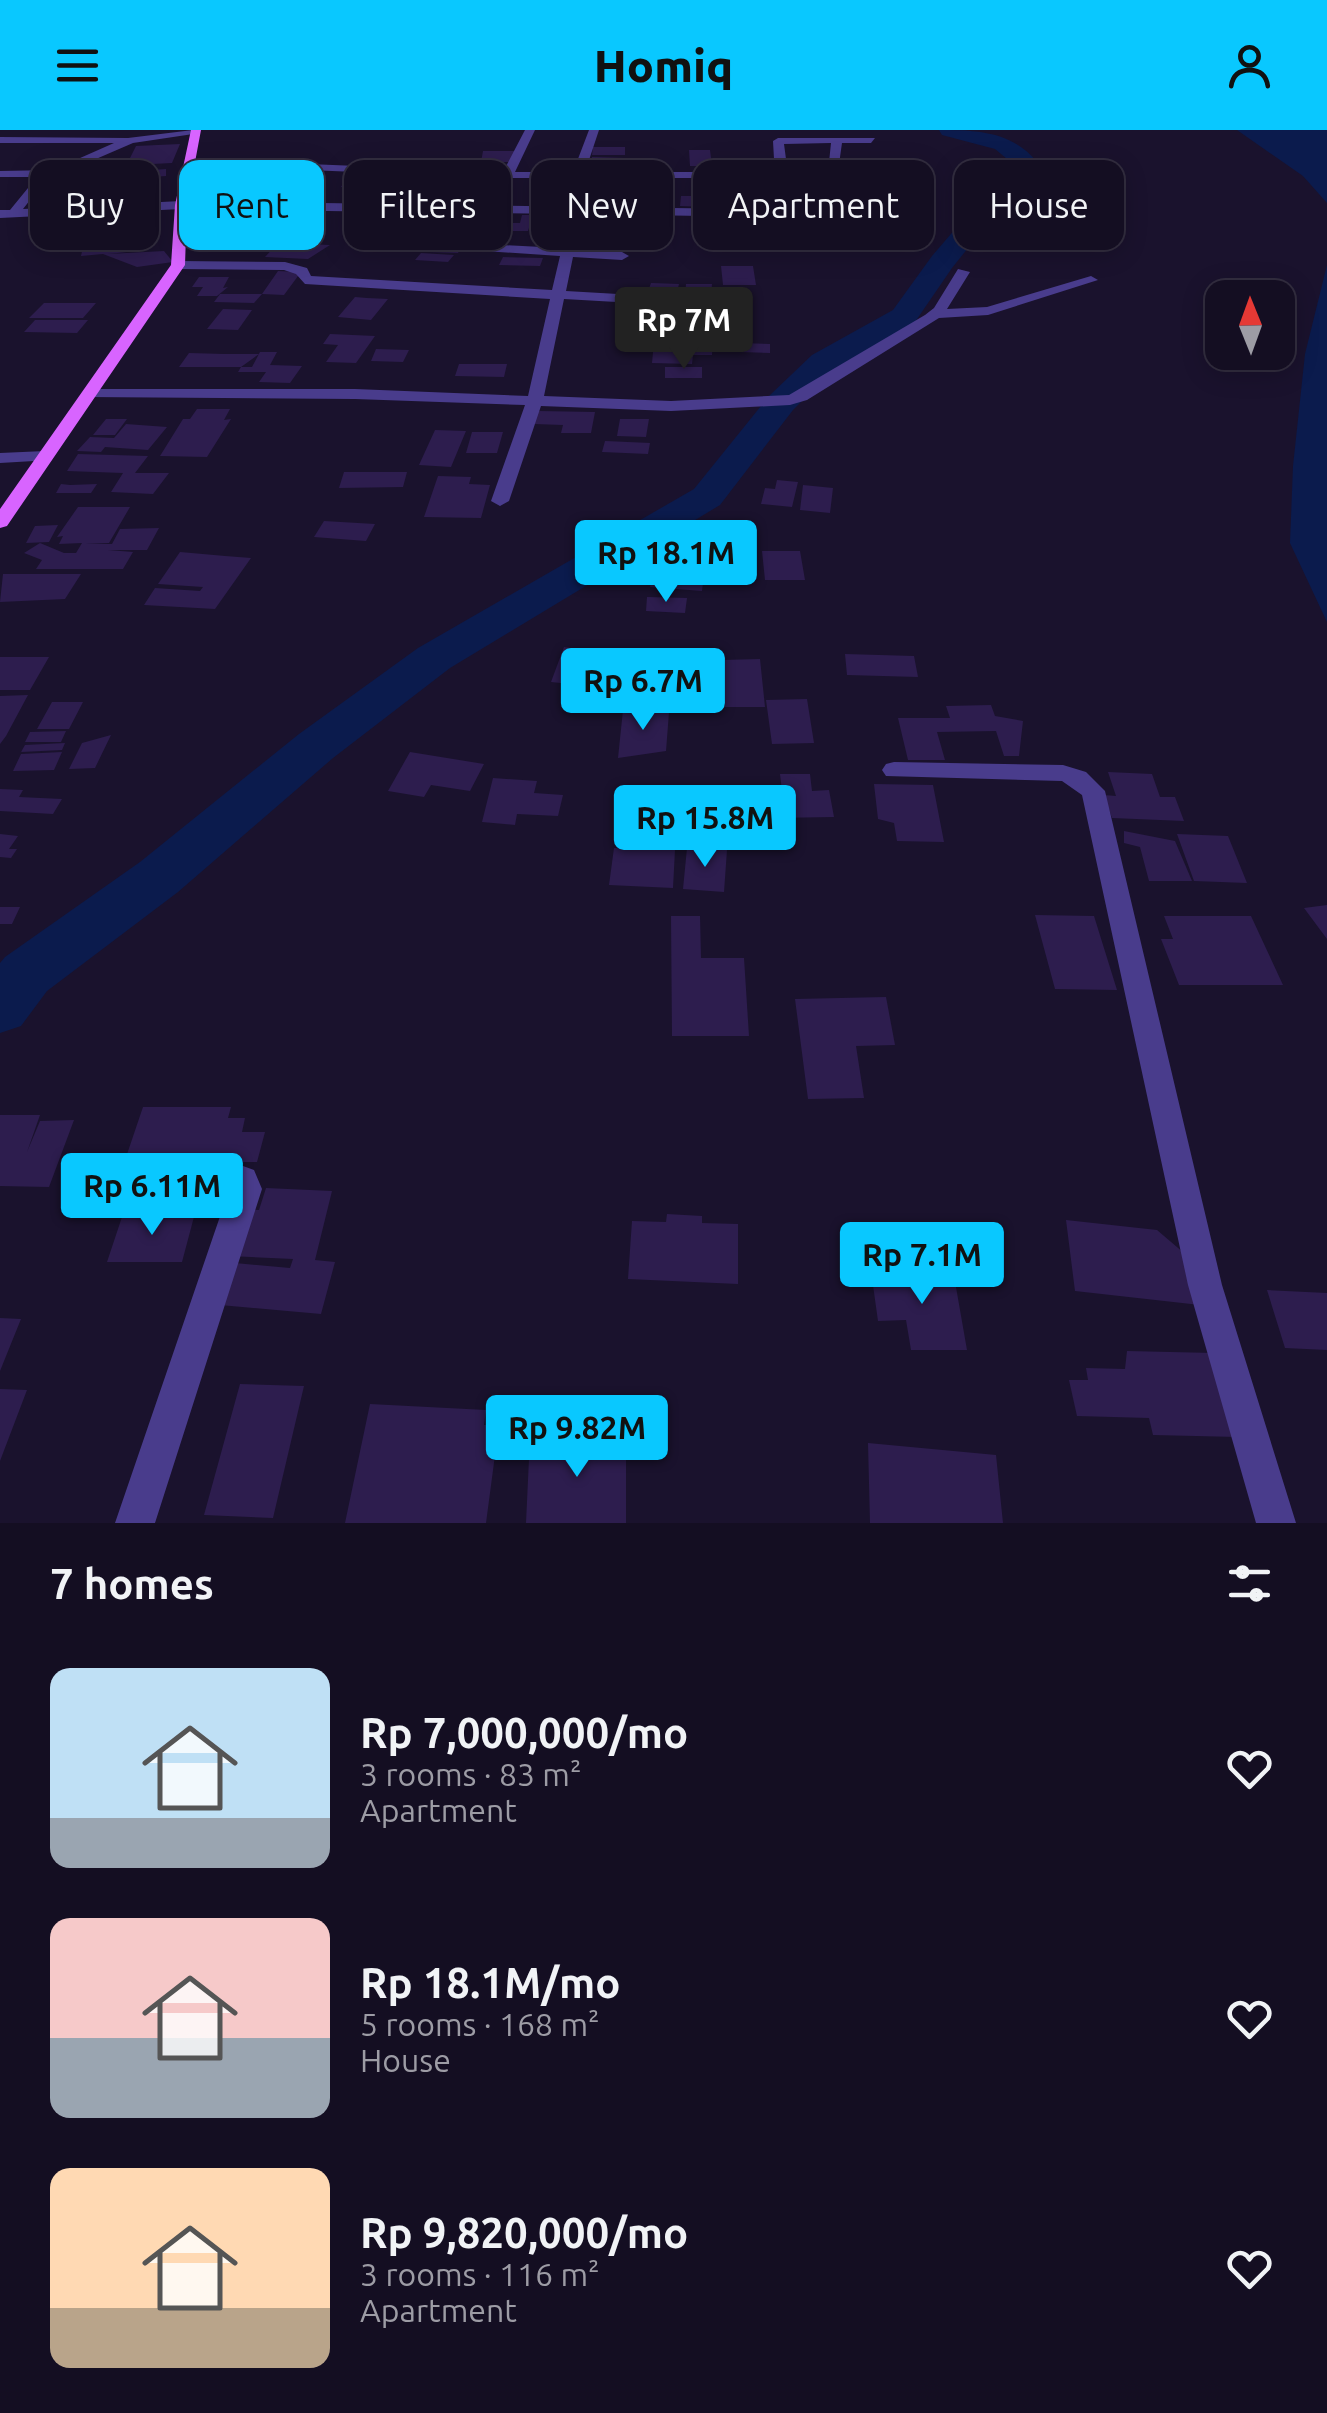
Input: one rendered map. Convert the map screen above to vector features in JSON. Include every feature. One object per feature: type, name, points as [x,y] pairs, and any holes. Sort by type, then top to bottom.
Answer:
[{"type":"main road","points":[[190,160],[195,132]]},
{"type":"main road","points":[[0,522],[178,266],[179,246]]},
{"type":"street","points":[[0,130],[25,130]]},
{"type":"street","points":[[50,140],[62,130]]},
{"type":"street","points":[[511,168],[530,130]]},
{"type":"street","points":[[584,160],[594,130]]},
{"type":"street","points":[[0,140],[131,140],[195,132]]},
{"type":"street","points":[[90,160],[131,140]]},
{"type":"street","points":[[835,160],[837,140]]},
{"type":"street","points":[[780,158],[778,141],[870,140]]},
{"type":"street","points":[[58,156],[97,157]]},
{"type":"street","points":[[0,174],[30,173]]},
{"type":"street","points":[[7,214],[30,192]]},
{"type":"street","points":[[7,214],[179,205]]},
{"type":"street","points":[[511,249],[622,256]]},
{"type":"street","points":[[500,501],[535,402],[566,250]]},
{"type":"street","points":[[178,266],[285,266],[302,271],[305,280],[739,305]]},
{"type":"street","points":[[92,394],[355,394],[671,406],[790,400],[801,398],[935,314],[962,272]]},
{"type":"street","points":[[935,314],[988,311],[1091,280]]},
{"type":"street","points":[[0,458],[45,456]]},
{"type":"street","points":[[894,770],[1063,773],[1078,778],[1092,791],[1205,1285],[1276,1523]]},
{"type":"street","points":[[135,1523],[246,1189],[243,1180],[194,1179]]},
{"type":"water","points":[[1237,130],[1327,130],[1327,203],[1303,176]]},
{"type":"water","points":[[1327,265],[1327,622],[1290,543],[1293,466],[1305,354]]},
{"type":"building","points":[[180,144],[172,163],[115,160],[130,158],[136,146]]},
{"type":"building","points":[[593,147],[625,147],[625,155],[592,155]]},
{"type":"building","points":[[689,150],[710,150],[711,160],[693,160],[690,166]]},
{"type":"building","points":[[483,151],[515,151],[511,160],[481,160]]},
{"type":"building","points":[[592,157],[625,158],[624,160],[591,160]]},
{"type":"building","points":[[681,196],[693,196],[693,206],[680,206]]},
{"type":"building","points":[[522,215],[531,215],[528,231],[511,231],[511,223],[520,223]]},
{"type":"building","points":[[82,250],[146,250],[108,254],[164,251],[173,262],[137,267],[103,254],[81,256]]},
{"type":"building","points":[[272,250],[322,250],[308,259],[265,257]]},
{"type":"building","points":[[430,250],[460,250],[458,253]]},
{"type":"building","points":[[421,253],[454,255],[448,262],[415,260]]},
{"type":"building","points":[[503,257],[543,258],[540,266],[499,265]]},
{"type":"building","points":[[721,266],[753,266],[756,285],[723,285]]},
{"type":"building","points":[[278,271],[301,272],[284,295],[262,294]]},
{"type":"building","points":[[199,277],[229,277],[223,288],[228,287],[217,296],[197,296],[203,287],[192,287]]},
{"type":"building","points":[[651,283],[679,284],[676,296],[647,294]]},
{"type":"building","points":[[686,284],[712,284],[711,298],[685,298]]},
{"type":"building","points":[[220,294],[262,294],[254,303],[214,302]]},
{"type":"building","points":[[355,297],[388,299],[371,320],[338,317]]},
{"type":"building","points":[[44,303],[96,303],[83,318],[29,318]]},
{"type":"building","points":[[223,309],[252,310],[238,330],[207,329]]},
{"type":"building","points":[[35,320],[88,320],[77,333],[24,332]]},
{"type":"building","points":[[330,334],[375,336],[356,363],[326,362],[338,345],[323,344]]},
{"type":"building","points":[[667,336],[713,337],[712,355],[693,355],[692,364],[652,363],[653,352],[665,352]]},
{"type":"building","points":[[740,343],[770,344],[770,353],[739,352]]},
{"type":"building","points":[[376,349],[409,350],[403,362],[371,361]]},
{"type":"building","points":[[260,352],[277,352],[270,365],[302,366],[290,383],[259,382],[266,372],[238,372],[241,367],[252,367]]},
{"type":"building","points":[[189,353],[259,354],[241,367],[179,367]]},
{"type":"building","points":[[459,364],[507,364],[504,377],[455,376]]},
{"type":"building","points":[[665,367],[702,367],[702,378],[665,378]]},
{"type":"building","points":[[197,409],[230,409],[224,420],[231,419],[207,457],[160,456],[183,419],[190,419]]},
{"type":"building","points":[[538,411],[595,412],[591,433],[561,433],[563,425],[534,424]]},
{"type":"building","points":[[106,419],[127,419],[115,435],[93,435]]},
{"type":"building","points":[[620,419],[649,419],[646,437],[617,436]]},
{"type":"building","points":[[126,424],[167,427],[148,450],[105,447],[101,452],[77,451],[90,437],[114,438]]},
{"type":"building","points":[[435,430],[466,431],[451,467],[419,465]]},
{"type":"building","points":[[472,432],[503,432],[497,453],[466,453]]},
{"type":"building","points":[[605,441],[650,443],[648,454],[602,452]]},
{"type":"building","points":[[78,454],[148,456],[135,473],[169,473],[153,494],[111,492],[123,473],[67,471]]},
{"type":"building","points":[[344,472],[407,472],[403,487],[339,488]]},
{"type":"building","points":[[438,476],[471,477],[469,484],[490,485],[481,518],[424,517]]},
{"type":"building","points":[[777,480],[798,482],[792,507],[761,504],[765,488],[775,489]]},
{"type":"building","points":[[61,484],[97,484],[91,493],[56,493]]},
{"type":"building","points":[[803,485],[833,488],[830,513],[800,510]]},
{"type":"building","points":[[78,507],[130,507],[109,543],[85,544],[112,544],[120,529],[159,528],[147,550],[108,550],[133,552],[123,569],[36,569],[42,560],[24,553],[40,543],[64,553],[76,553],[82,543],[59,544],[63,536],[57,537]]},
{"type":"building","points":[[324,521],[375,524],[366,541],[314,537]]},
{"type":"building","points":[[58,525],[49,542],[26,543],[35,526]]},
{"type":"building","points":[[762,551],[800,551],[805,580],[765,580]]},
{"type":"building","points":[[180,552],[251,558],[215,609],[144,605],[155,588],[200,591],[203,587],[158,584]]},
{"type":"building","points":[[653,572],[704,575],[702,591],[650,587]]},
{"type":"building","points":[[3,574],[81,574],[65,599],[0,602]]},
{"type":"building","points":[[647,597],[687,598],[685,613],[646,611]]},
{"type":"building","points":[[564,647],[600,652],[588,686],[551,682]]},
{"type":"building","points":[[845,654],[914,656],[918,677],[847,675]]},
{"type":"building","points":[[0,657],[49,657],[30,690],[0,690]]},
{"type":"building","points":[[760,659],[765,707],[725,707],[722,660]]},
{"type":"building","points":[[28,695],[6,736],[0,744],[0,696]]},
{"type":"building","points":[[807,699],[814,743],[772,744],[766,700]]},
{"type":"building","points":[[52,702],[83,702],[69,729],[37,729]]},
{"type":"building","points":[[991,705],[995,716],[1023,721],[1019,756],[1004,756],[996,731],[937,732],[945,760],[908,760],[898,718],[950,718],[946,706]]},
{"type":"building","points":[[623,710],[669,712],[666,751],[618,758]]},
{"type":"building","points":[[66,731],[61,742],[25,742],[30,732]]},
{"type":"building","points":[[111,735],[95,768],[69,769],[82,743]]},
{"type":"building","points":[[65,743],[62,750],[21,752],[25,745]]},
{"type":"building","points":[[62,752],[54,770],[13,771],[21,754]]},
{"type":"building","points":[[410,752],[484,764],[470,791],[431,785],[424,797],[388,791]]},
{"type":"building","points":[[1108,772],[1152,774],[1160,797],[1175,797],[1184,821],[1112,818],[1104,795],[1116,796]]},
{"type":"building","points":[[780,774],[810,774],[812,791],[829,790],[834,817],[773,818],[770,791],[782,791]]},
{"type":"building","points":[[493,778],[537,781],[534,793],[563,795],[558,816],[517,814],[515,825],[482,822]]},
{"type":"building","points":[[874,784],[933,785],[944,842],[897,841],[894,823],[878,819]]},
{"type":"building","points":[[0,789],[23,790],[19,797],[62,799],[53,814],[0,811]]},
{"type":"building","points":[[1124,831],[1175,841],[1192,881],[1149,881],[1140,847],[1124,843]]},
{"type":"building","points":[[0,834],[18,836],[9,849],[17,849],[11,858],[0,857]]},
{"type":"building","points":[[1177,834],[1228,836],[1247,883],[1194,881]]},
{"type":"building","points":[[614,848],[675,850],[673,888],[609,885]]},
{"type":"building","points":[[687,848],[727,850],[724,892],[683,889]]},
{"type":"building","points":[[1327,905],[1327,939],[1304,908]]},
{"type":"building","points":[[0,907],[20,907],[12,924],[0,924]]},
{"type":"building","points":[[1035,915],[1094,916],[1117,990],[1055,989]]},
{"type":"building","points":[[671,916],[700,916],[701,958],[744,958],[749,1036],[672,1036]]},
{"type":"building","points":[[1164,916],[1251,916],[1283,985],[1179,985],[1161,939],[1173,939]]},
{"type":"building","points":[[886,997],[895,1045],[856,1046],[864,1098],[808,1099],[795,999]]},
{"type":"building","points":[[143,1107],[231,1107],[228,1118],[245,1118],[242,1132],[265,1132],[257,1162],[211,1162],[209,1169],[122,1169]]},
{"type":"building","points":[[0,1115],[40,1115],[27,1152],[40,1121],[74,1120],[49,1187],[0,1186]]},
{"type":"building","points":[[266,1188],[332,1191],[315,1260],[335,1262],[321,1314],[220,1305],[235,1263],[290,1268],[293,1259],[230,1256],[244,1209],[259,1210]]},
{"type":"building","points":[[195,1213],[182,1262],[107,1262],[123,1214]]},
{"type":"building","points":[[667,1214],[702,1216],[702,1223],[738,1224],[738,1284],[628,1279],[632,1221],[666,1222]]},
{"type":"building","points":[[1066,1220],[1157,1230],[1191,1259],[1200,1305],[1075,1291]]},
{"type":"building","points":[[953,1270],[967,1350],[911,1350],[906,1320],[878,1321],[871,1271]]},
{"type":"building","points":[[1267,1290],[1327,1293],[1327,1350],[1285,1348]]},
{"type":"building","points":[[0,1318],[21,1319],[0,1371]]},
{"type":"building","points":[[1127,1351],[1214,1353],[1238,1437],[1153,1435],[1149,1418],[1077,1416],[1069,1380],[1088,1380],[1086,1368],[1125,1369]]},
{"type":"building","points":[[240,1384],[304,1386],[273,1518],[204,1515]]},
{"type":"building","points":[[0,1389],[27,1390],[0,1461]]},
{"type":"building","points":[[370,1404],[486,1410],[484,1425],[499,1425],[486,1523],[345,1523]]},
{"type":"building","points":[[626,1434],[626,1523],[526,1523],[530,1437]]},
{"type":"building","points":[[868,1443],[996,1455],[1003,1523],[870,1523]]},
{"type":"waterway","points":[[0,1008],[26,974],[159,877],[316,746],[434,658],[707,497],[781,403],[823,362],[904,316],[942,262],[1025,162],[1003,144],[950,130]]}]
